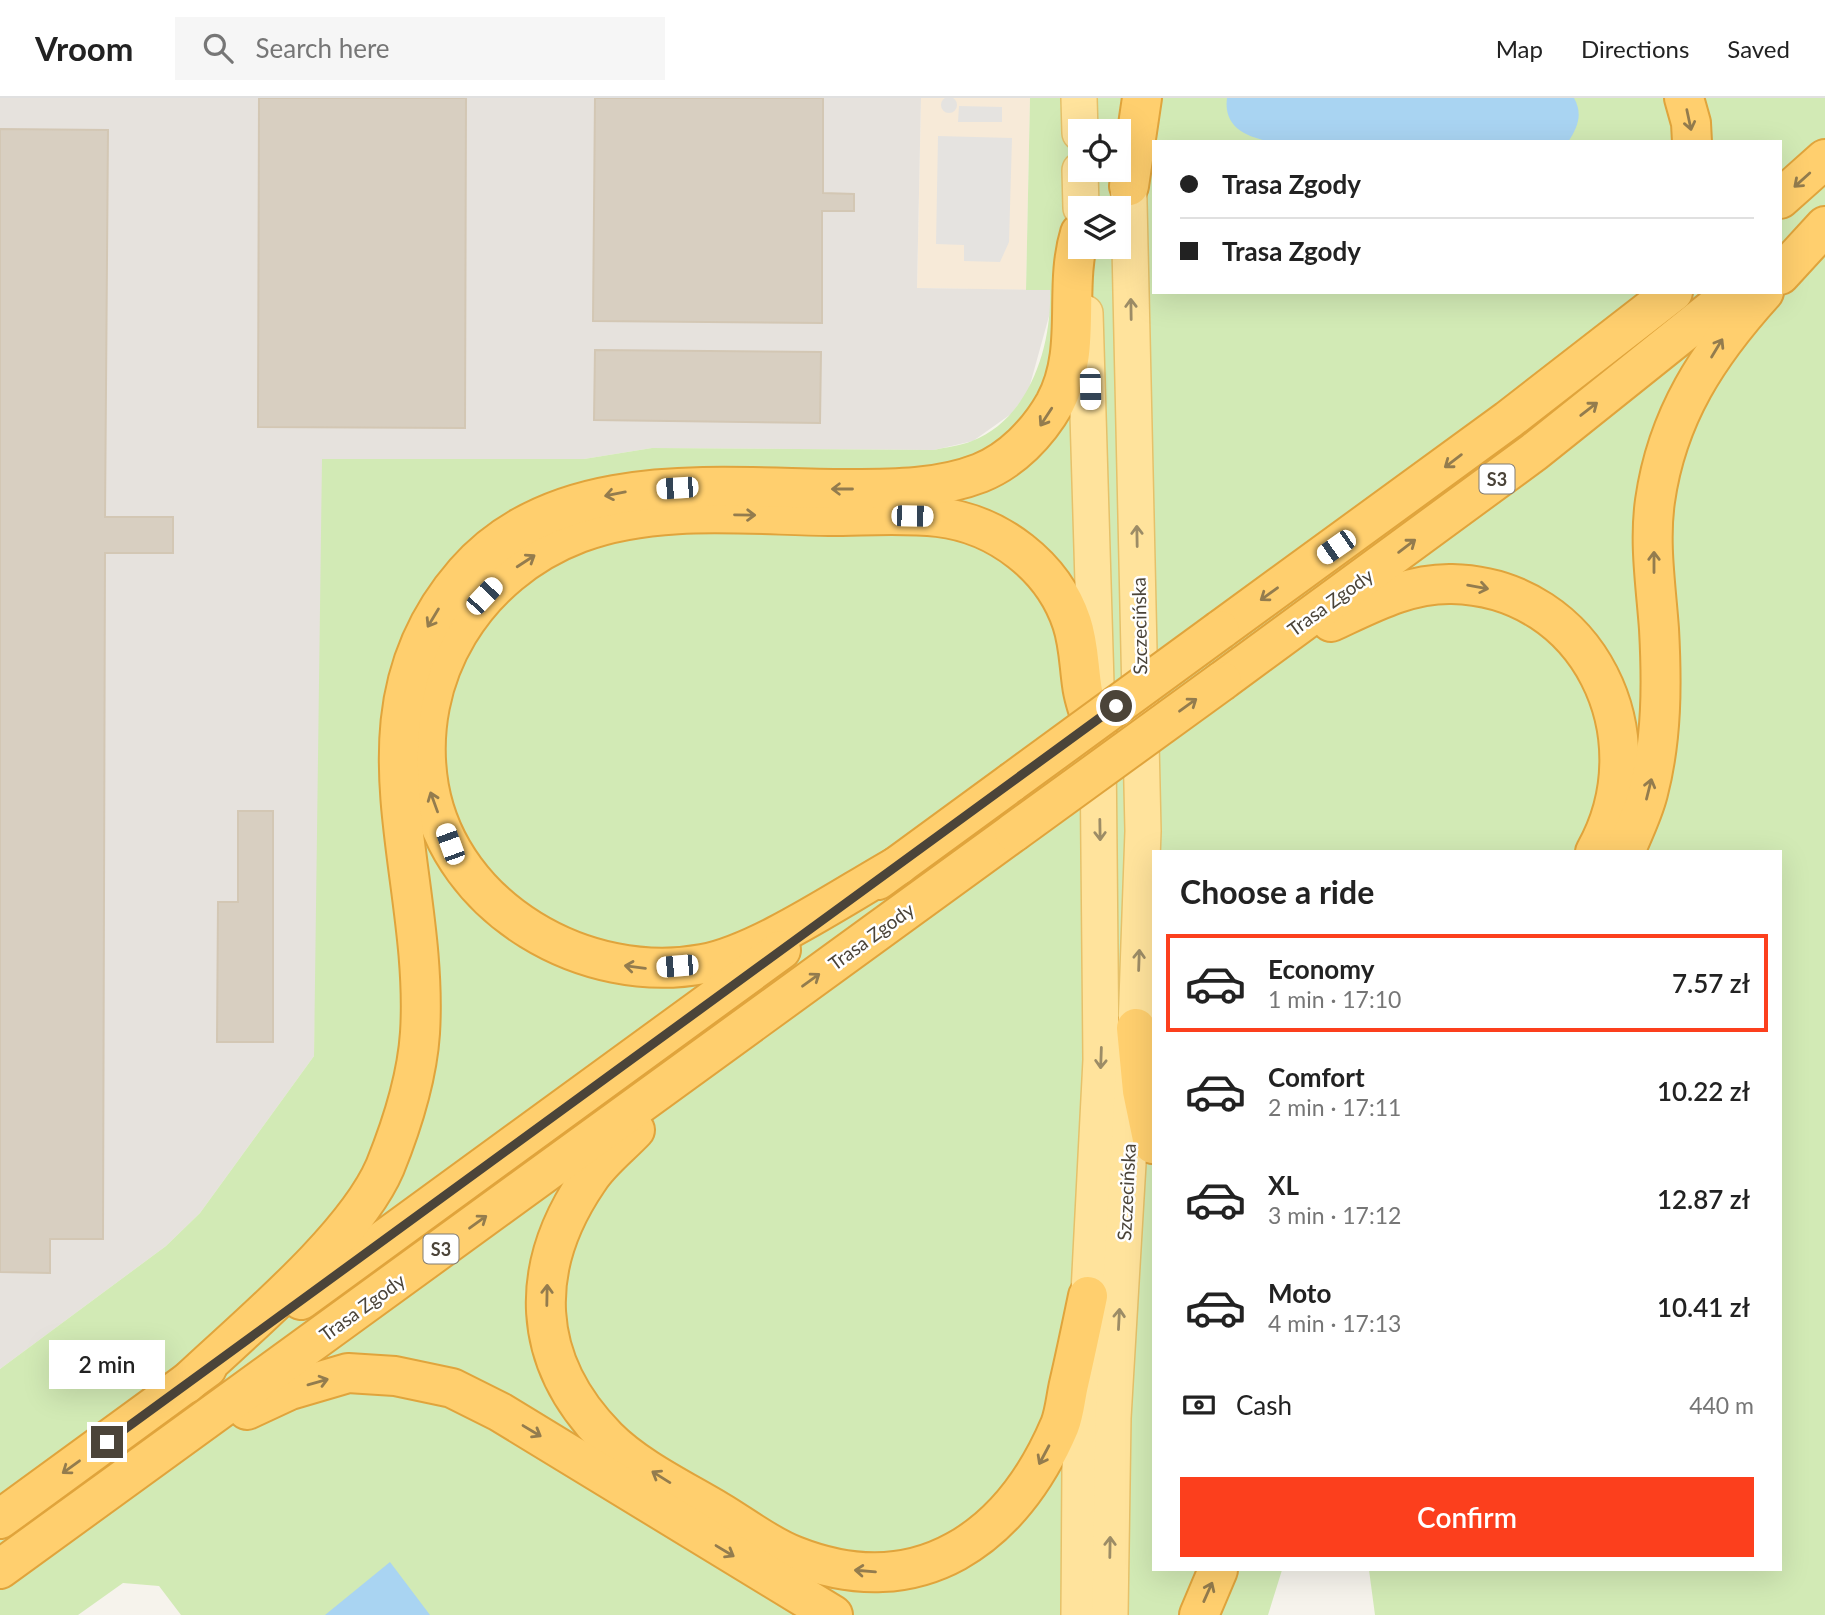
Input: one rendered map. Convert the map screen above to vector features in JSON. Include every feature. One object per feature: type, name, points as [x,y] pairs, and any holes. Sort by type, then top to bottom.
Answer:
[{"type":"highway","points":[[1129,186],[1142,98]]},
{"type":"highway","points":[[1684,98],[1691,123],[1692,140]]},
{"type":"highway","points":[[1782,198],[1825,159]]},
{"type":"highway","points":[[1782,249],[1825,211]]},
{"type":"highway","points":[[1782,273],[1825,226]]},
{"type":"highway","points":[[186,1384],[328,1246],[362,1205],[383,1172],[397,1134],[411,1088],[419,1034],[419,957],[398,780],[398,735],[403,696],[414,657],[430,621],[450,593],[487,551],[548,514],[596,498],[632,491],[677,488],[908,488],[957,480],[996,464],[1025,442],[1044,422],[1065,380],[1073,330],[1073,259]]},
{"type":"highway","points":[[1508,420],[1637,294]]},
{"type":"highway","name":"S3","points":[[0,1519],[1508,420],[1670,294]]},
{"type":"highway","name":"Trasa Zgody","points":[[0,1569],[1534,452],[1732,294]]},
{"type":"highway","points":[[1626,850],[1648,796],[1656,755],[1661,671],[1654,574],[1654,502],[1667,447],[1686,400],[1723,338],[1763,294]]},
{"type":"highway","points":[[899,865],[746,951],[704,964],[650,969],[611,964],[598,962],[555,944],[520,925],[476,883],[450,844],[429,791],[426,756],[427,718],[441,664],[468,613],[500,579],[528,558],[582,532],[612,524],[694,514],[939,517],[980,527],[1003,538],[1025,554],[1048,579],[1072,624],[1082,688],[1098,738]]},
{"type":"highway","points":[[1253,658],[1386,596],[1417,587],[1450,584],[1482,587],[1535,608],[1567,632],[1588,656],[1604,684],[1615,715],[1619,747],[1618,780],[1611,815],[1596,850]]},
{"type":"highway","points":[[755,1020],[644,1121],[589,1177],[559,1228],[547,1279],[546,1322],[552,1349],[574,1400],[609,1440],[657,1475],[793,1556],[834,1568],[877,1572],[936,1561],[966,1547],[995,1525],[1021,1494],[1042,1459],[1061,1423],[1088,1296]]},
{"type":"highway","points":[[1136,1028],[1142,1091],[1152,1139]]},
{"type":"highway","points":[[126,1478],[256,1404],[290,1390],[348,1373],[395,1376],[452,1388],[500,1412],[833,1615]]},
{"type":"highway","points":[[1199,1615],[1218,1571]]},
{"type":"main road","points":[[1079,98],[1080,119]]},
{"type":"main road","name":"Szczecińska","points":[[1110,1615],[1113,1418],[1136,1028],[1143,831],[1126,98]]},
{"type":"main road","name":"Szczecińska","points":[[1079,1615],[1078,1529],[1101,1060],[1098,738],[1090,389],[1083,259]]},
{"type":"shaded area","points":[[946,97],[952,97],[957,105],[955,111],[946,113],[941,108],[941,102]]},
{"type":"shaded area","points":[[0,98],[921,98],[917,288],[1050,290],[1051,309],[1028,392],[1011,414],[973,441],[934,450],[652,448],[584,459],[319,863],[314,1056],[200,1213],[166,1246],[0,1369]]},
{"type":"shaded area","points":[[921,98],[1030,98],[1026,290],[917,288]]},
{"type":"shaded area","points":[[959,106],[1002,107],[1002,122],[958,122]]},
{"type":"shaded area","points":[[938,136],[1012,138],[1009,242],[1000,262],[964,261],[964,245],[936,244]]},
{"type":"green space","points":[[1030,98],[1825,98],[1825,1615],[1375,1615],[1369,1571],[1782,1571],[1782,850],[1152,850],[1152,1571],[1282,1571],[1268,1615],[181,1615],[159,1586],[123,1583],[78,1615],[0,1615],[0,1369],[166,1246],[200,1213],[314,1056],[322,459],[584,459],[652,448],[934,450],[972,441],[992,431],[1009,416],[1033,379],[1047,335],[1050,290],[1026,290]]},
{"type":"water","points":[[1227,98],[1574,98],[1579,115],[1577,126],[1569,140],[1264,140],[1238,129],[1229,117]]},
{"type":"water","points":[[390,1562],[430,1615],[325,1615]]},
{"type":"building","points":[[259,98],[466,98],[465,428],[258,427]]},
{"type":"building","points":[[595,98],[823,98],[823,193],[854,194],[854,211],[822,211],[822,323],[593,321]]},
{"type":"building","points":[[0,129],[108,130],[105,517],[173,517],[173,553],[105,553],[103,1239],[50,1239],[50,1273],[0,1272]]},
{"type":"building","points":[[595,350],[821,352],[820,423],[594,420]]},
{"type":"building","points":[[238,811],[273,811],[273,1042],[217,1042],[218,902],[238,902]]},
{"type":"route","points":[[107,1442],[1116,706]]}]
